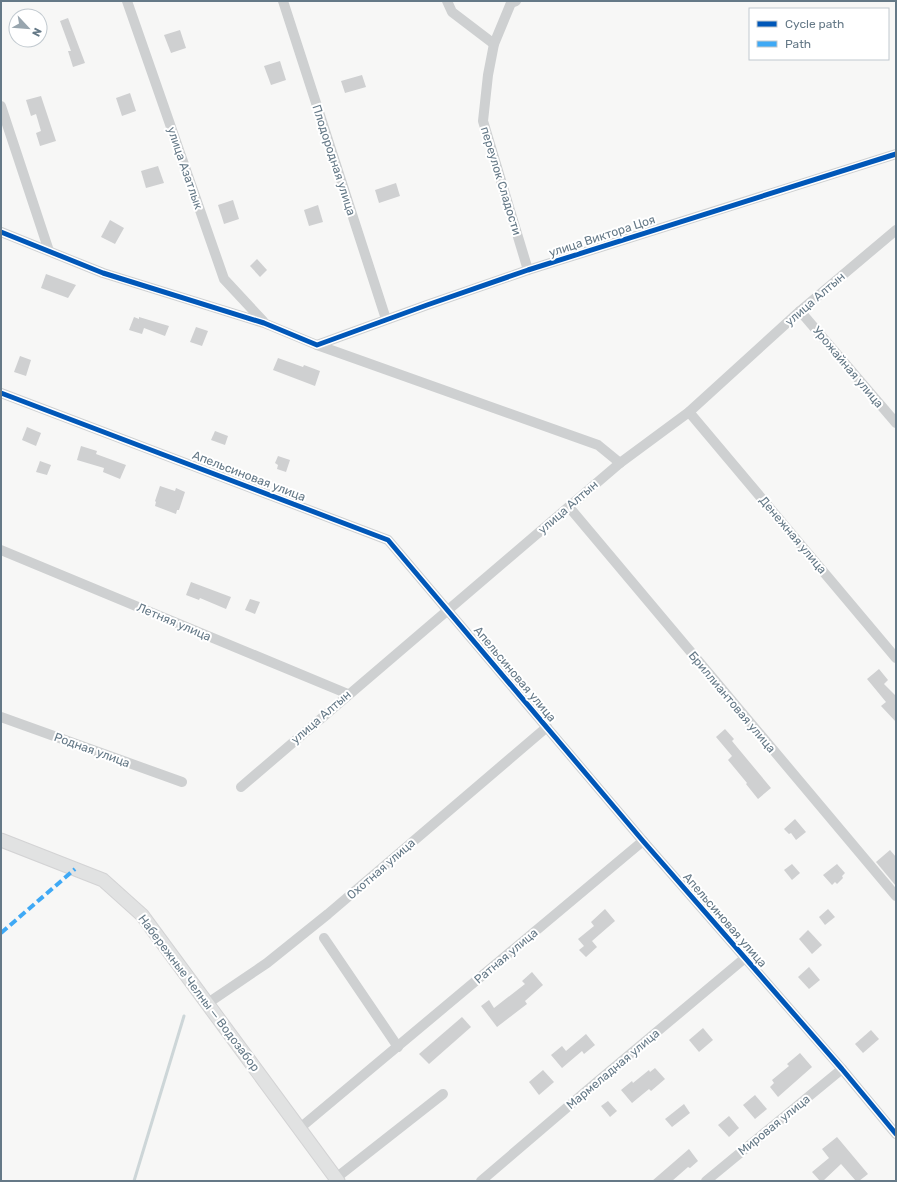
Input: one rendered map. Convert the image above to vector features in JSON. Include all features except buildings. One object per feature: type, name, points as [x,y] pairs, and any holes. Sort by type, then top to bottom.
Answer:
[{"type":"main road","name":"Набережные Челны — Водозабор","points":[[1,840],[103,880],[142,915],[337,1179]]},
{"type":"street","name":"улица Азатлык","points":[[127,1],[224,278],[264,323]]},
{"type":"street","name":"Плодородная улица","points":[[283,1],[386,320]]},
{"type":"street","points":[[446,1],[452,12],[494,44]]},
{"type":"street","name":"переулок Сладости","points":[[516,1],[511,3],[494,44],[488,75],[483,121],[528,270]]},
{"type":"street","points":[[1,106],[49,251]]},
{"type":"street","name":"улица Виктора Цоя","points":[[317,345],[528,270],[896,154]]},
{"type":"street","name":"улица Алтын","points":[[241,787],[620,463],[689,412],[800,311],[896,230]]},
{"type":"street","points":[[1,232],[103,273],[264,323],[317,345],[598,445],[620,463]]},
{"type":"street","name":"Урожайная улица","points":[[800,311],[896,423]]},
{"type":"street","name":"Апельсиновая улица","points":[[1,393],[388,540],[643,841],[842,1069],[896,1134]]},
{"type":"street","name":"Денежная улица","points":[[689,412],[896,658]]},
{"type":"street","name":"Бриллиантовая улица","points":[[569,507],[896,896]]},
{"type":"street","name":"Летняя улица","points":[[1,550],[348,694]]},
{"type":"street","name":"Родная улица","points":[[1,717],[182,782]]},
{"type":"street","name":"Охотная улица","points":[[208,1003],[267,964],[328,914],[547,727]]},
{"type":"street","name":"Ратная улица","points":[[300,1128],[643,841]]},
{"type":"street","points":[[324,938],[398,1047]]},
{"type":"street","name":"Мармеладная улица","points":[[482,1181],[598,1080],[745,958]]},
{"type":"street","name":"Мировая улица","points":[[706,1181],[842,1069]]},
{"type":"street","points":[[337,1179],[443,1094]]},
{"type":"waterway","points":[[134,1181],[184,1016]]},
{"type":"marked path","points":[[1,933],[75,869]]},
{"type":"cycle path","points":[[1,232],[103,273],[264,323],[317,345],[528,270],[896,154]]},
{"type":"cycle path","points":[[1,393],[388,540],[643,841],[842,1069],[896,1134]]}]
